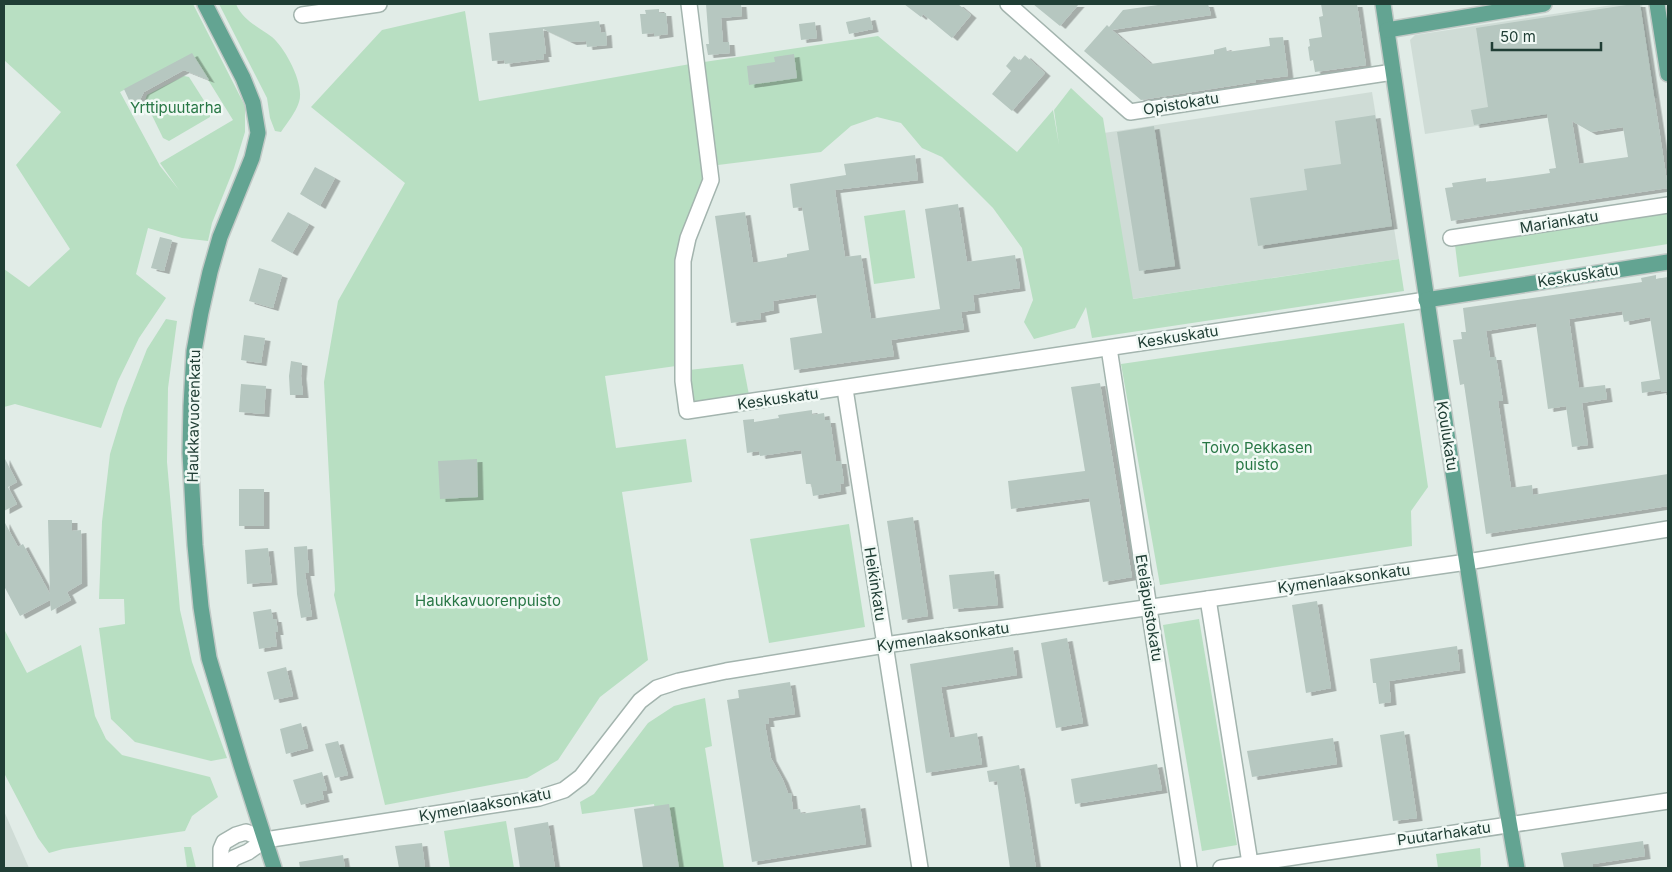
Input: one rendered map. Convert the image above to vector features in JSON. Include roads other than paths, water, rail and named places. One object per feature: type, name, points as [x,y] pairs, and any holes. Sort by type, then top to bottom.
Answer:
[{"type":"main road","name":"Haukkavuorenkatu","points":[[205,4],[247,86],[253,103],[258,133],[252,158],[220,237],[210,272],[194,351],[190,452],[195,545],[201,607],[209,658],[240,765],[274,868]]},
{"type":"main road","name":"Koulukatu","points":[[1383,4],[1426,300],[1516,868]]},
{"type":"main road","points":[[1386,30],[1544,4]]},
{"type":"main road","points":[[1657,4],[1668,74]]},
{"type":"main road","name":"Keskuskatu","points":[[1426,300],[1668,262]]},
{"type":"street","points":[[302,15],[379,4]]},
{"type":"street","name":"Keskuskatu","points":[[689,4],[710,180],[688,238],[683,260],[683,381],[687,411],[844,389],[1426,300]]},
{"type":"street","name":"Opistokatu","points":[[1008,4],[1130,112],[1393,72]]},
{"type":"street","name":"Mariankatu","points":[[1451,238],[1668,205]]},
{"type":"street","name":"Eteläpuistokatu","points":[[1109,348],[1189,868]]},
{"type":"street","name":"Heikinkatu","points":[[844,389],[920,868]]},
{"type":"street","name":"Kymenlaaksonkatu","points":[[265,840],[428,816],[547,795],[564,790],[581,778],[640,701],[658,688],[711,674],[885,645],[1467,562],[1668,528]]},
{"type":"street","points":[[1208,599],[1250,863]]},
{"type":"street","name":"Puutarhakatu","points":[[1221,868],[1668,801]]},
{"type":"street","points":[[220,868],[224,842],[246,832],[265,840]]},
{"type":"street","points":[[225,868],[234,858],[248,852],[265,840]]},
{"type":"park label","name":"Yrttipuutarha","points":[[176,108]]},
{"type":"park label","name":"Toivo Pekkasen puisto","points":[[1257,456]]},
{"type":"park label","name":"Haukkavuorenpuisto","points":[[488,601]]}]
